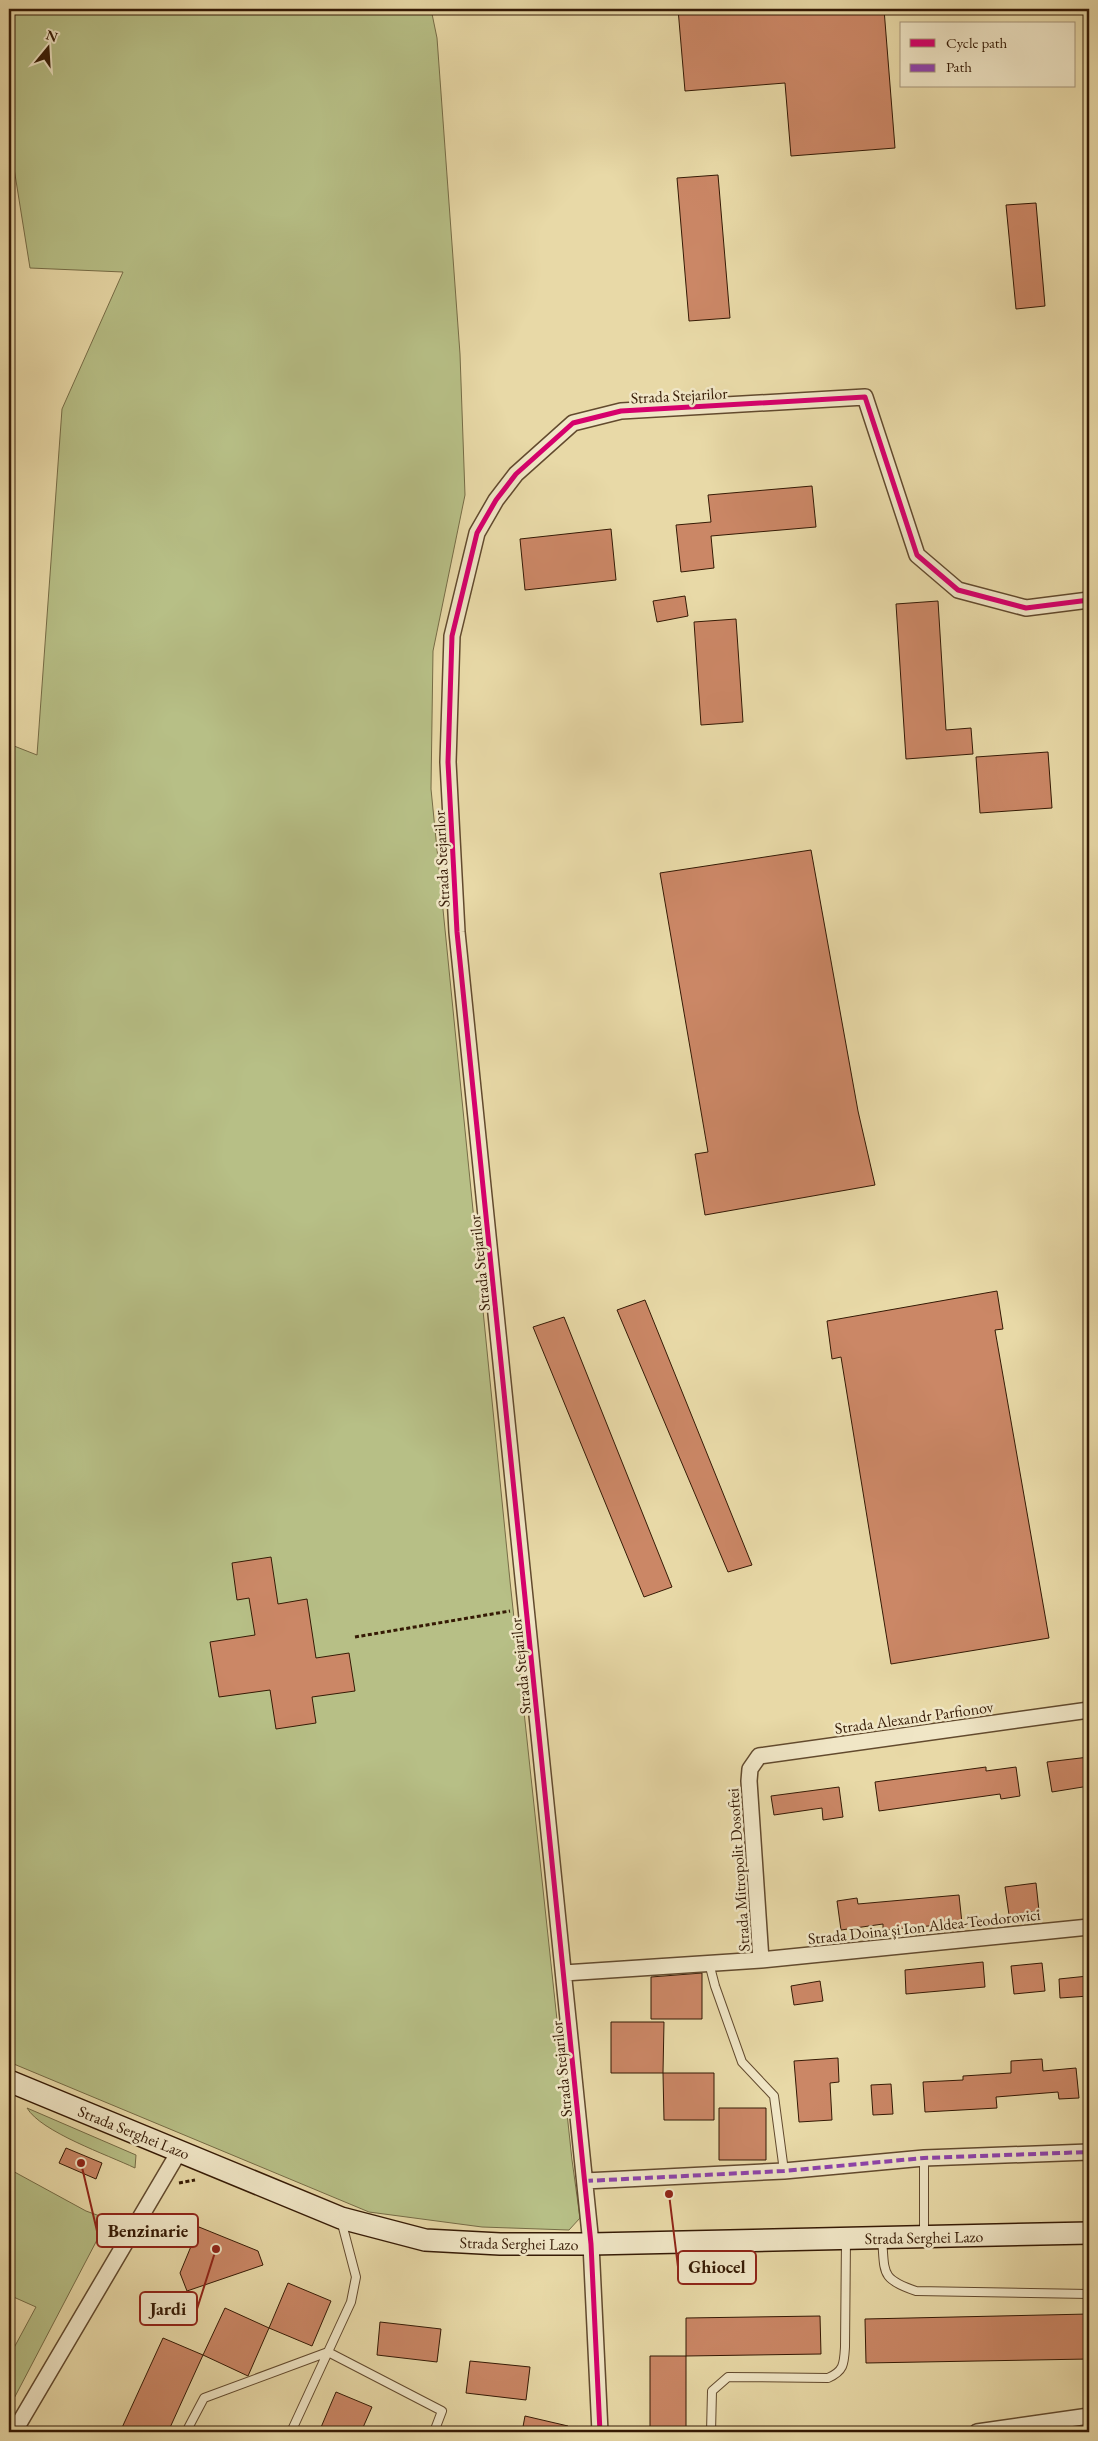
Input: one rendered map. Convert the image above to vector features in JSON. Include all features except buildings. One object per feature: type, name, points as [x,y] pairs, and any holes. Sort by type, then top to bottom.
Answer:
[{"type":"street","name":"Strada Stejarilor","points":[[600,2432],[591,2244],[458,932],[448,762],[452,636],[476,533],[496,500],[516,474],[573,423],[620,411],[865,397],[917,555],[958,590],[1026,608],[1089,600]]},
{"type":"street","name":"Strada Alexandr Parfionov","points":[[750,1769],[760,1756],[768,1754],[1089,1710]]},
{"type":"street","name":"Strada Mitropolit Dosoftei","points":[[564,1973],[762,1960],[750,1769]]},
{"type":"street","name":"Strada Doina și Ion Aldea-Teodorovici","points":[[762,1960],[1089,1927]]},
{"type":"street","name":"Strada Serghei Lazo","points":[[9,2081],[341,2218],[426,2240],[500,2244],[591,2244],[1089,2233]]},
{"type":"street","points":[[14,2432],[180,2150]]},
{"type":"street","points":[[585,2181],[784,2172],[924,2158],[1089,2152]]},
{"type":"street","points":[[977,2432],[1089,2416]]},
{"type":"lane","points":[[709,1963],[715,1986],[742,2062],[774,2096],[784,2172]]},
{"type":"lane","points":[[924,2158],[924,2238]]},
{"type":"lane","points":[[291,2432],[351,2302],[356,2277],[341,2218]]},
{"type":"lane","points":[[882,2238],[885,2271],[894,2284],[916,2291],[1089,2294]]},
{"type":"lane","points":[[711,2432],[712,2391],[728,2377],[828,2378],[839,2373],[844,2365],[845,2347],[846,2239]]},
{"type":"lane","points":[[186,2432],[204,2398],[328,2352],[442,2411],[434,2432]]},
{"type":"path","points":[[355,1638],[526,1608]]},
{"type":"path","points":[[177,2183],[204,2178]]},
{"type":"green space","points":[[9,9],[431,9],[437,38],[460,354],[465,495],[433,651],[431,789],[510,1581],[572,2160],[580,2218],[569,2230],[482,2227],[369,2212],[9,2062],[9,744],[37,755],[62,409],[123,272],[30,268],[9,137]]},
{"type":"green space","points":[[27,2108],[136,2155],[135,2168],[60,2134],[46,2126]]},
{"type":"green space","points":[[9,2169],[86,2211],[108,2219],[9,2408],[9,2357],[36,2307],[9,2295]]},
{"type":"marked path","points":[[585,2181],[784,2171],[924,2158],[1089,2152]]},
{"type":"cycle path","points":[[600,2432],[591,2244],[457,932],[448,762],[452,636],[477,533],[496,500],[516,474],[573,423],[621,411],[865,397],[917,555],[958,590],[1026,608],[1089,600]]},
{"type":"place","name":"Benzinarie","points":[[81,2163]]},
{"type":"place","name":"Ghiocel","points":[[669,2194]]},
{"type":"place","name":"Jardi","points":[[216,2249]]}]
